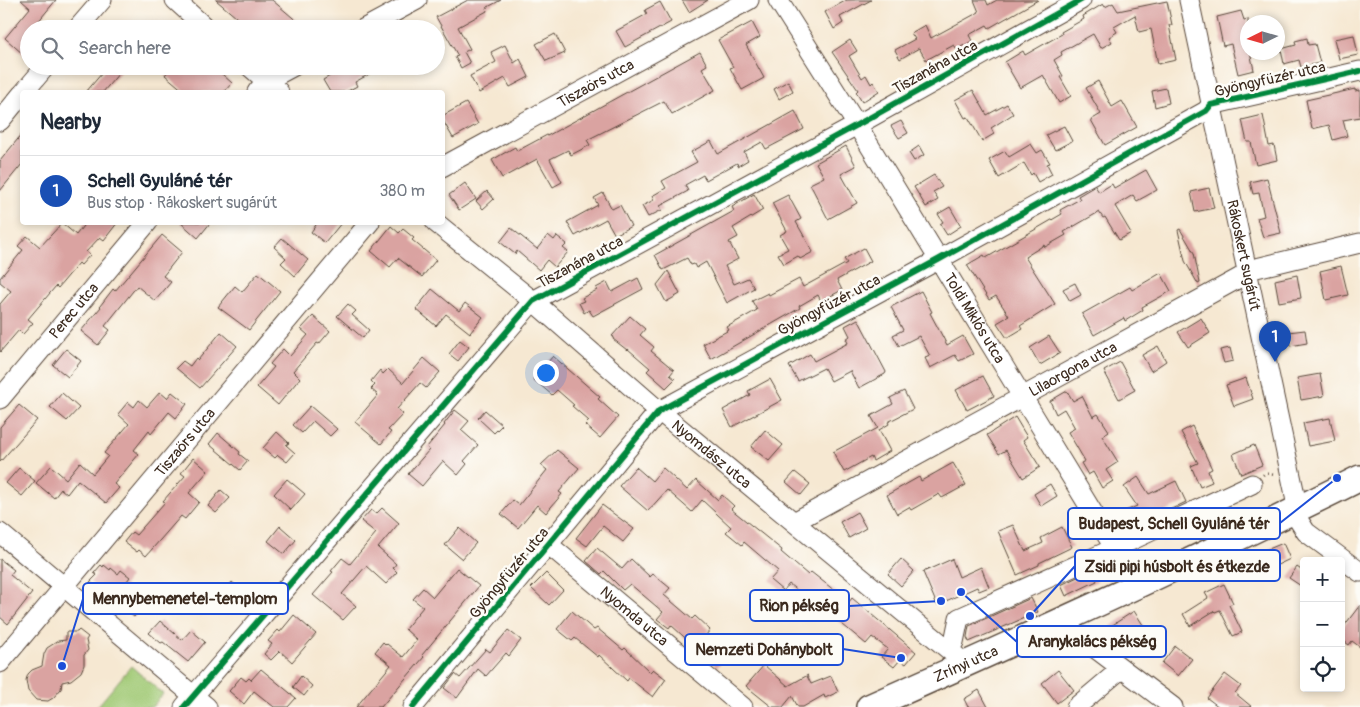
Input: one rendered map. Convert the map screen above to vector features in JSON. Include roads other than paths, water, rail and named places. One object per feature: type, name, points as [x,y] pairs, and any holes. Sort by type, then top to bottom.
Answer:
[{"type":"main road","name":"Zrínyi utca","points":[[869,707],[957,656],[1059,621],[1360,478]]},
{"type":"street","points":[[85,20],[102,0]]},
{"type":"street","points":[[175,0],[197,20]]},
{"type":"street","points":[[380,20],[417,0]]},
{"type":"street","name":"Tiszaörs utca","points":[[445,164],[749,0]]},
{"type":"street","name":"Toldi Miklós utca","points":[[778,0],[857,125],[1137,585]]},
{"type":"street","name":"Tiszanána utca","points":[[195,703],[534,301],[857,125],[1081,0]]},
{"type":"street","name":"Rákoskert sugárút","points":[[1189,0],[1248,270],[1299,521],[1306,532],[1360,572]]},
{"type":"street","name":"Gyöngyfüzér utca","points":[[413,707],[659,412],[1206,111],[1211,105],[1360,71]]},
{"type":"street","points":[[26,90],[38,75]]},
{"type":"street","points":[[256,75],[267,89],[283,75]]},
{"type":"street","points":[[0,121],[20,97]]},
{"type":"street","name":"Perec utca","points":[[0,399],[145,225]]},
{"type":"street","name":"Tiszaörs utca","points":[[0,663],[367,225]]},
{"type":"street","name":"Nyomdász utca","points":[[439,225],[534,301],[659,412],[957,656]]},
{"type":"street","name":"Lilaorgona utca","points":[[794,522],[1240,277],[1248,270],[1360,244]]},
{"type":"street","points":[[957,656],[954,642],[959,618],[1252,484]]},
{"type":"street","points":[[0,533],[195,703]]},
{"type":"street","name":"Nyomda utca","points":[[549,544],[743,707]]},
{"type":"street","points":[[1059,621],[1172,707]]},
{"type":"street","points":[[1076,707],[1121,669]]},
{"type":"place","name":"Schell Gyuláné tér","points":[[1275,362]]},
{"type":"place","name":"Budapest, Schell Gyuláné tér","points":[[1337,478]]},
{"type":"place","name":"Aranykalács pékség","points":[[961,592]]},
{"type":"place","name":"Rion pékség","points":[[941,601]]},
{"type":"place","name":"Zsidi pipi húsbolt és étkezde","points":[[1030,616]]},
{"type":"place","name":"Nemzeti Dohánybolt","points":[[901,658]]},
{"type":"place","name":"Mennybemenetel-templom","points":[[62,666]]}]
